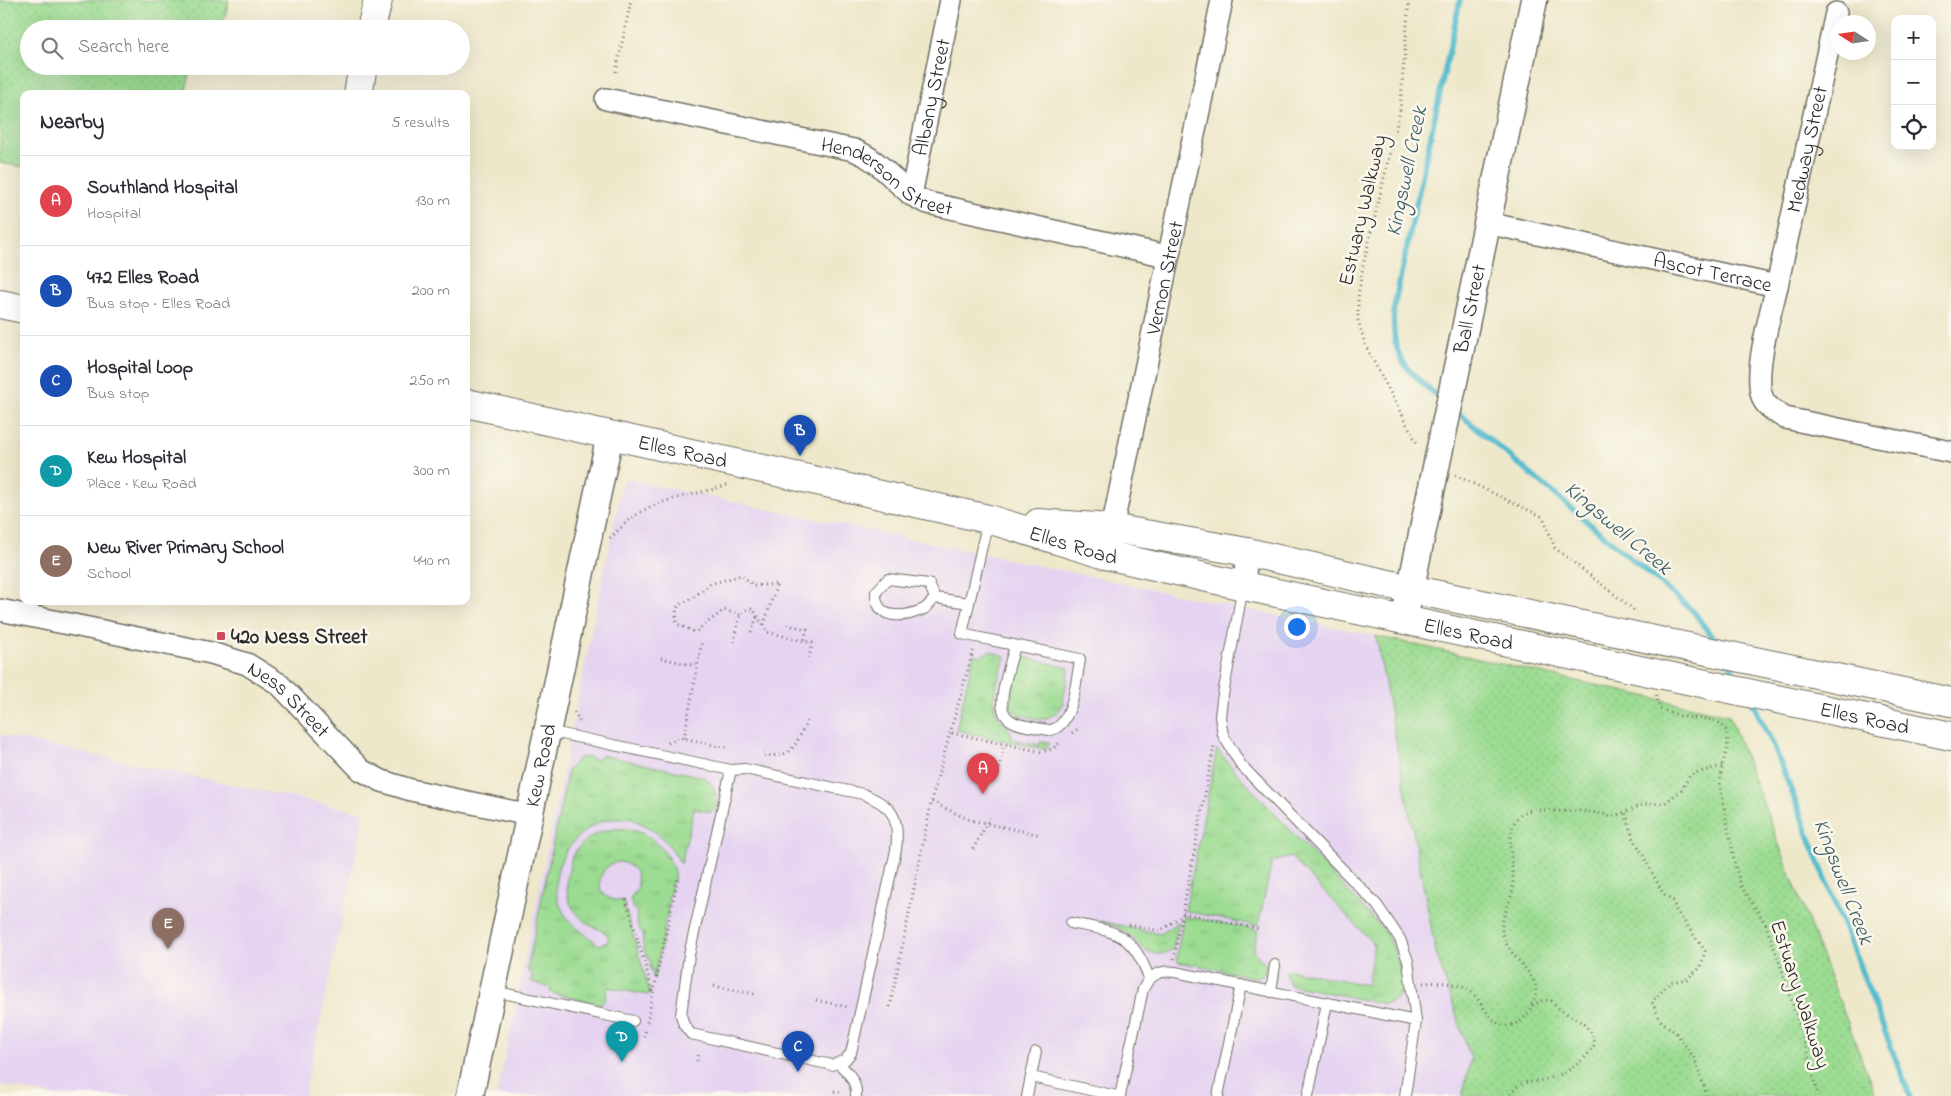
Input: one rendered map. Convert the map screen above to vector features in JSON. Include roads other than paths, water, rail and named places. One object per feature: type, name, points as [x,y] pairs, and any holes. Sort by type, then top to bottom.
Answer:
[{"type":"main road","points":[[373,20],[378,0]]},
{"type":"main road","points":[[359,90],[362,75]]},
{"type":"main road","points":[[0,304],[20,308]]},
{"type":"main road","name":"Elles Road","points":[[470,403],[988,519],[1106,555],[1951,736]]},
{"type":"main road","name":"Elles Road","points":[[988,519],[1111,528],[1248,552],[1410,589],[1951,702]]},
{"type":"street","name":"Albany Street","points":[[911,195],[951,0]]},
{"type":"street","name":"Vernon Street","points":[[1106,555],[1222,0]]},
{"type":"street","name":"Ball Street","points":[[1404,620],[1534,0]]},
{"type":"street","name":"Medway Street","points":[[1777,286],[1836,13]]},
{"type":"street","name":"Henderson Street","points":[[606,99],[854,150],[879,164],[911,195],[928,203],[1167,256]]},
{"type":"street","name":"Ascot Terrace","points":[[1487,223],[1777,286],[1758,378],[1764,402],[1773,411],[1785,418],[1951,452]]},
{"type":"street","name":"Kew Road","points":[[470,1096],[610,435]]},
{"type":"street","points":[[1244,586],[1248,552]]},
{"type":"street","name":"Ness Street","points":[[0,610],[211,653],[247,664],[279,684],[361,770],[382,781],[411,790],[529,816]]},
{"type":"lane","points":[[988,519],[962,634],[1080,659],[1070,711],[1065,720],[1057,727],[1050,730],[1016,724],[1007,718],[1003,710],[1002,700],[1015,646]]},
{"type":"lane","points":[[888,579],[897,579],[929,584],[935,598],[926,609],[894,616],[882,613],[878,606],[876,592],[888,579]]},
{"type":"lane","points":[[1244,586],[1222,700],[1220,717],[1224,735],[1241,765],[1382,911],[1400,939],[1408,961],[1416,1021],[1405,1096]]},
{"type":"lane","points":[[935,598],[969,603]]},
{"type":"lane","points":[[547,731],[731,770],[745,769],[862,794],[878,800],[888,807],[895,818],[898,832],[896,850],[851,1053],[839,1064],[832,1065],[691,1034],[684,1026],[681,1015],[689,955],[731,770]]},
{"type":"lane","points":[[1071,923],[1113,931],[1129,942],[1142,957],[1149,978]]},
{"type":"lane","points":[[1271,992],[1276,965]]},
{"type":"lane","points":[[1031,1077],[1118,1096],[1143,989],[1149,978],[1162,971],[1241,985],[1416,1021]]},
{"type":"lane","points":[[1218,1096],[1241,985]]},
{"type":"lane","points":[[492,991],[633,1021]]},
{"type":"lane","points":[[1308,1096],[1327,1004]]},
{"type":"lane","points":[[1026,1096],[1036,1052]]},
{"type":"lane","points":[[839,1064],[856,1085],[856,1096]]},
{"type":"waterway","name":"Kingswell Creek","points":[[1443,401],[1419,380],[1403,362],[1398,351],[1393,325],[1394,307],[1460,0]]},
{"type":"waterway","name":"Kingswell Creek","points":[[1456,411],[1693,611],[1717,644]]},
{"type":"waterway","name":"Kingswell Creek","points":[[1730,665],[1741,682]]},
{"type":"waterway","name":"Kingswell Creek","points":[[1753,703],[1775,749],[1910,1096]]},
{"type":"place","name":"472 Elles Road","points":[[800,456]]},
{"type":"place","name":"420 Ness Street","points":[[221,636]]},
{"type":"place","name":"Southland Hospital","points":[[983,794]]},
{"type":"place","name":"New River Primary School","points":[[168,949]]},
{"type":"place","name":"Kew Hospital","points":[[622,1062]]},
{"type":"place","name":"Hospital Loop","points":[[798,1072]]}]
